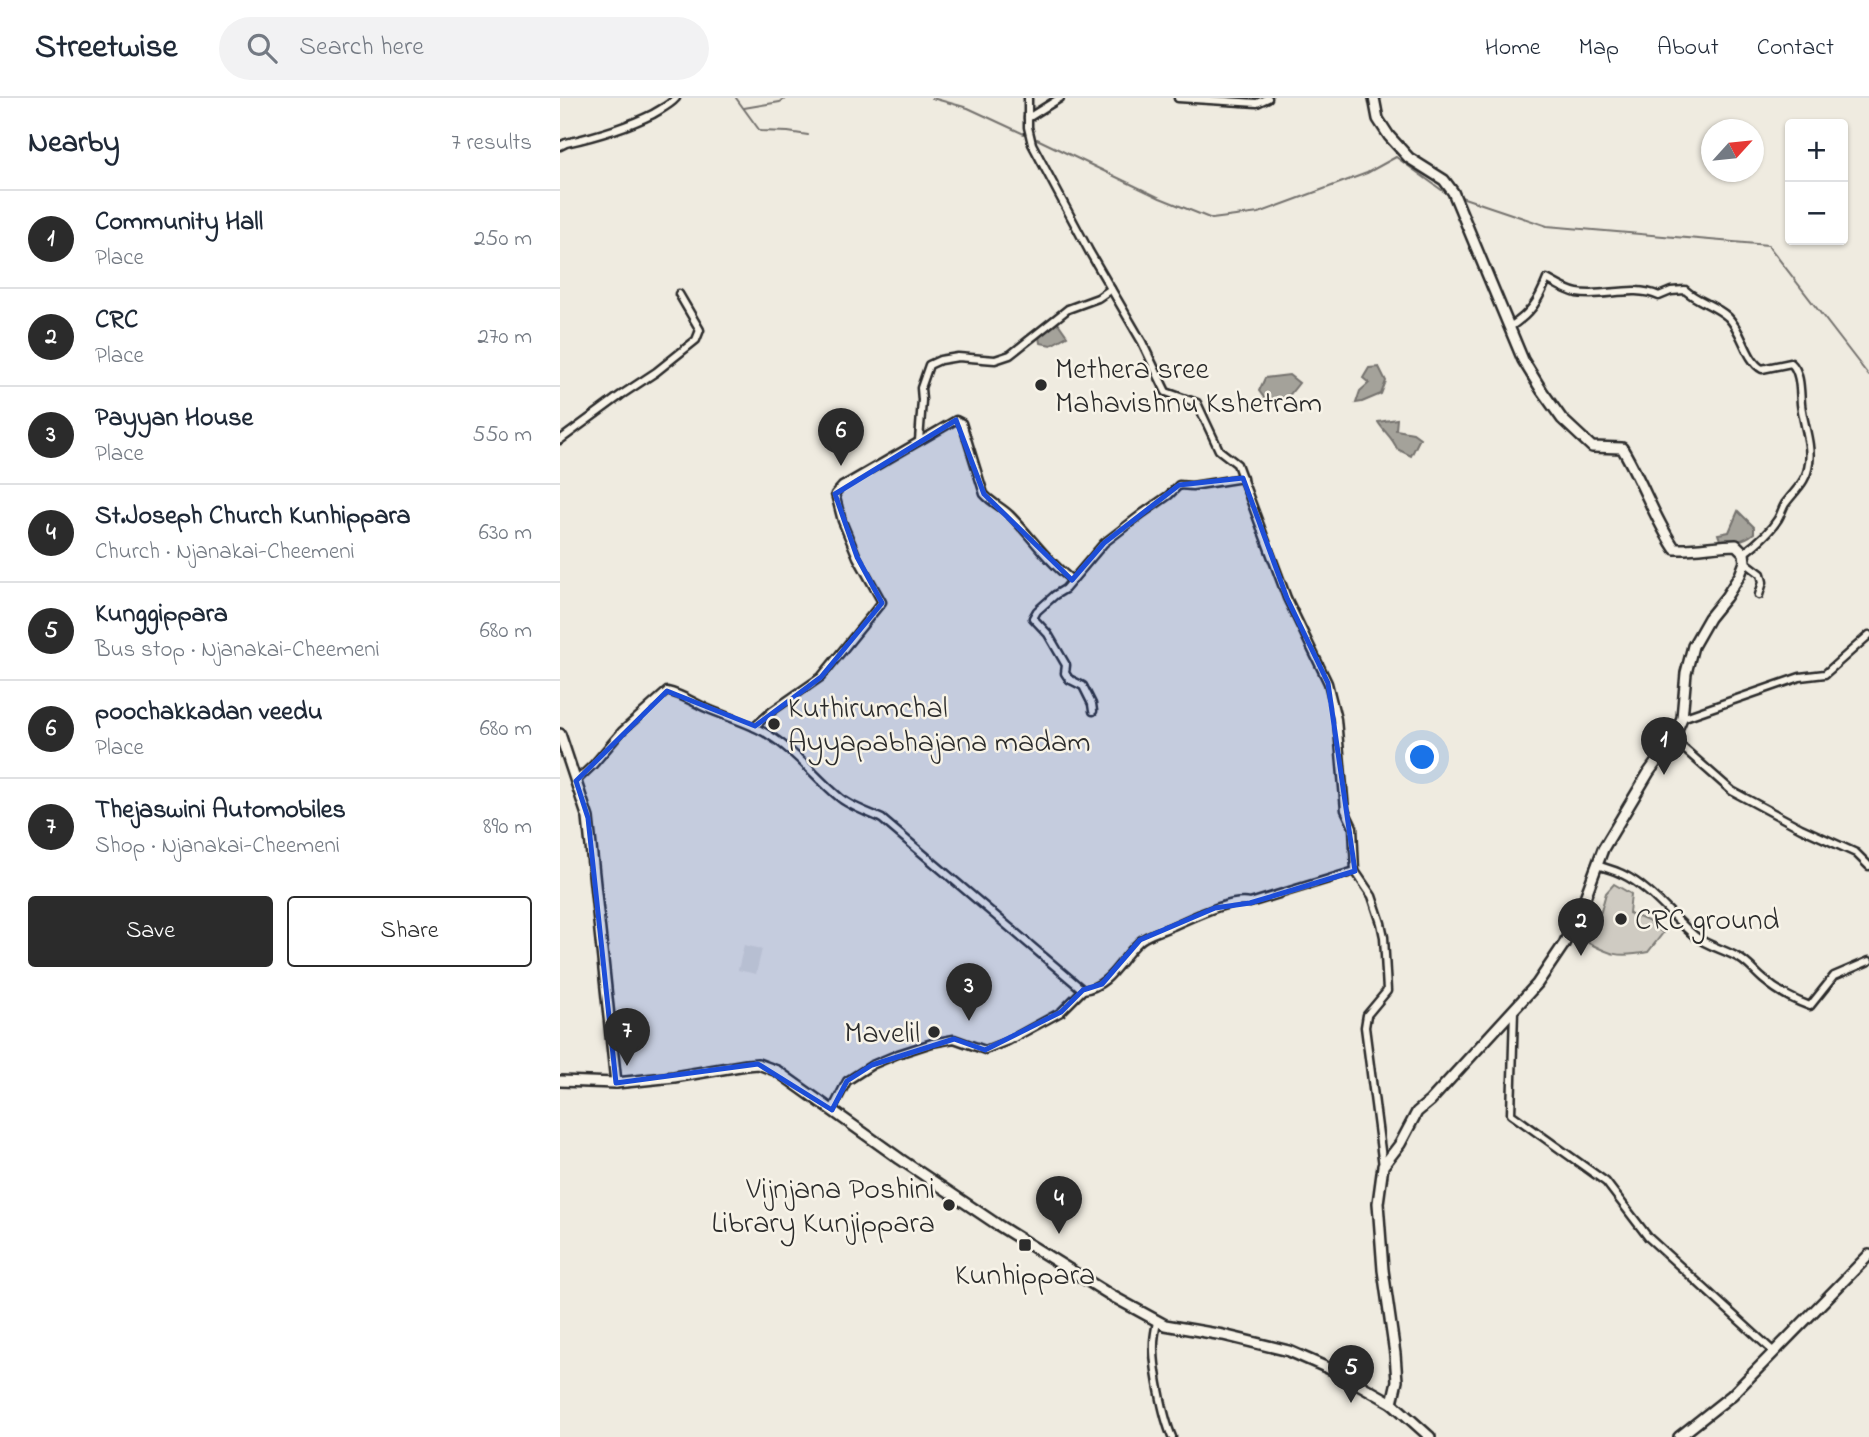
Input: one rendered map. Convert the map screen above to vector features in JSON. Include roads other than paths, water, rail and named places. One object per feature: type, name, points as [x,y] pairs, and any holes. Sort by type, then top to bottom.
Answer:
[{"type":"street","points":[[560,146],[609,133],[639,121],[671,104],[676,98]]},
{"type":"street","points":[[1028,98],[1028,127],[1032,144],[1142,342],[1166,392],[1197,403],[1219,450],[1237,464],[1287,598],[1328,684],[1337,719],[1345,810],[1353,827],[1355,871],[1372,896],[1384,937],[1387,991],[1367,1015],[1365,1027],[1383,1166],[1378,1203],[1397,1381],[1392,1403]]},
{"type":"street","points":[[1028,118],[1060,98]]},
{"type":"street","points":[[1178,98],[1257,103],[1268,98]]},
{"type":"street","points":[[1374,98],[1378,119],[1389,136],[1409,158],[1444,180],[1453,192],[1523,360],[1562,419],[1592,447],[1622,448],[1675,549],[1736,545],[1762,574],[1763,582],[1759,595]]},
{"type":"street","points":[[1383,1166],[1417,1112],[1537,984],[1564,944],[1603,849],[1649,772],[1673,739],[1682,718],[1686,673],[1693,646],[1740,575],[1744,557],[1778,519],[1805,478],[1809,464],[1810,451],[1795,367],[1791,363],[1762,369],[1755,365],[1729,318],[1714,307],[1695,300],[1685,290],[1671,291],[1659,296],[1648,291],[1625,290],[1595,294],[1575,293],[1547,279],[1534,307],[1510,327]]},
{"type":"street","points":[[919,441],[921,388],[929,365],[958,357],[995,360],[1010,355],[1068,309],[1098,298],[1111,289]]},
{"type":"street","points":[[560,440],[696,340],[700,330],[679,294]]},
{"type":"street","points":[[754,727],[821,677],[881,602],[857,557],[842,521],[835,494],[842,486],[956,420],[962,423],[984,495],[1003,508],[1059,570],[1072,580]]},
{"type":"street","points":[[1093,711],[1083,686],[1069,679],[1065,673],[1066,665],[1054,644],[1034,618],[1037,611],[1065,589],[1104,543],[1179,485],[1192,486],[1243,478]]},
{"type":"street","points":[[1682,718],[1800,677],[1825,674],[1869,635]]},
{"type":"street","points":[[576,781],[622,731],[667,691],[674,692],[775,738],[845,802],[882,819],[1083,990]]},
{"type":"street","points":[[560,734],[588,818],[616,1083]]},
{"type":"street","points":[[1673,739],[1732,790],[1801,828],[1856,853],[1869,866]]},
{"type":"street","points":[[1597,865],[1635,881],[1698,939],[1737,957],[1783,993],[1810,1006],[1834,976],[1869,961]]},
{"type":"street","points":[[832,1110],[847,1081],[872,1065],[932,1043],[954,1039],[985,1050],[1008,1041],[1061,1012],[1083,990],[1102,984],[1140,940],[1214,908],[1244,902],[1250,904],[1355,871]]},
{"type":"street","points":[[1514,1010],[1511,1114],[1606,1182],[1648,1237],[1774,1352]]},
{"type":"street","points":[[560,1081],[616,1083],[746,1065],[758,1065],[777,1071],[998,1225],[1157,1321],[1176,1328],[1223,1335],[1289,1351],[1337,1372],[1392,1403],[1430,1437]]},
{"type":"street","points":[[1679,1437],[1732,1395],[1869,1255]]},
{"type":"street","points":[[1157,1321],[1154,1357],[1172,1437]]},
{"type":"waterway","points":[[736,98],[760,131],[808,135]]},
{"type":"waterway","points":[[744,108],[780,102],[787,98]]},
{"type":"waterway","points":[[932,98],[968,108],[1024,134]]},
{"type":"waterway","points":[[1037,139],[1160,198],[1212,219],[1259,213],[1367,173],[1396,157],[1448,193]]},
{"type":"waterway","points":[[1461,197],[1547,226],[1768,245],[1869,376]]},
{"type":"place","name":"Methera sree Mahavishnu Kshetram","points":[[1041,385]]},
{"type":"place","name":"poochakkadan veedu","points":[[841,466]]},
{"type":"place","name":"Kuthirumchal Ayyapabhajana madam","points":[[774,724]]},
{"type":"place","name":"Community Hall","points":[[1664,775]]},
{"type":"place","name":"CRC ground","points":[[1621,919]]},
{"type":"place","name":"CRC","points":[[1581,956]]},
{"type":"place","name":"Payyan House","points":[[969,1021]]},
{"type":"place","name":"Mavelil","points":[[934,1032]]},
{"type":"place","name":"Thejaswini Automobiles","points":[[627,1066]]},
{"type":"place","name":"Vijnjana Poshini Library Kunjippara","points":[[949,1205]]},
{"type":"place","name":"St.Joseph Church Kunhippara","points":[[1059,1234]]},
{"type":"place","name":"Kunhippara","points":[[1025,1245]]},
{"type":"place","name":"Kunggippara","points":[[1351,1403]]}]
